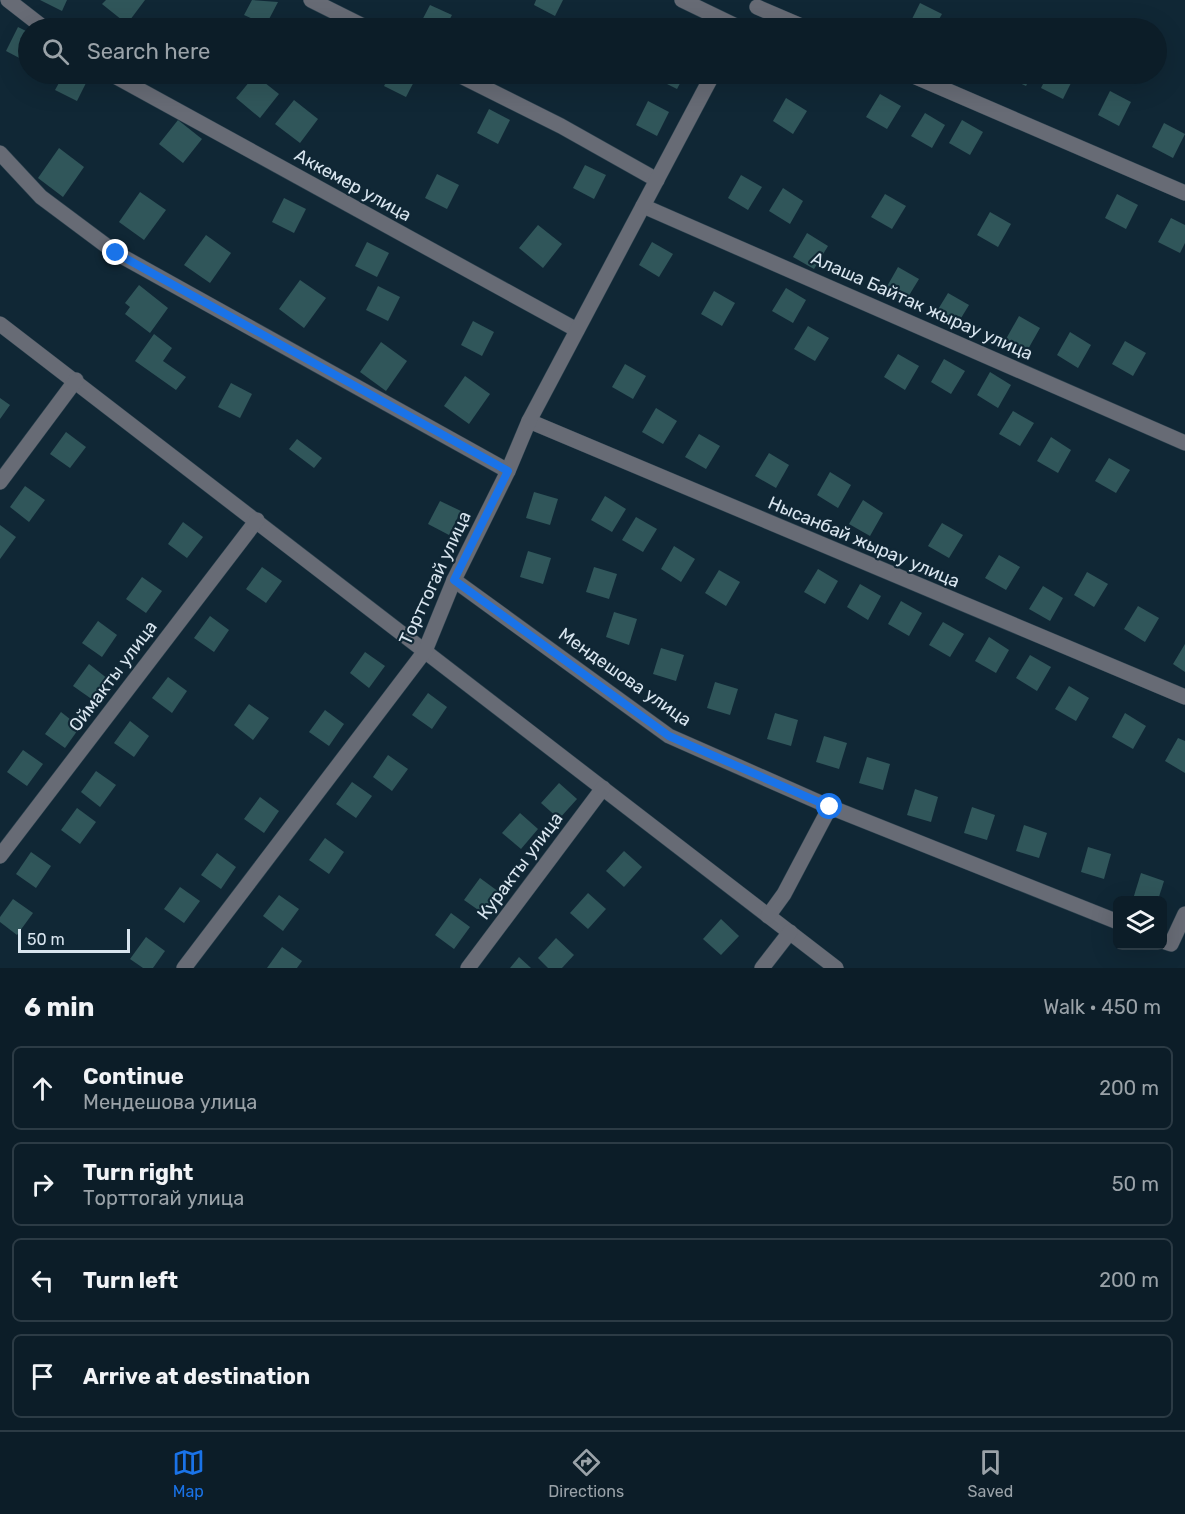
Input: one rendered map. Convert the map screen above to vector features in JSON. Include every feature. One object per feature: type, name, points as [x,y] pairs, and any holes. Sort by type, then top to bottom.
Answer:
[{"type":"street","points":[[8,0],[31,18]]},
{"type":"street","points":[[311,0],[348,18]]},
{"type":"street","points":[[682,0],[717,18]]},
{"type":"street","points":[[746,18],[759,4],[786,18]]},
{"type":"street","name":"Аккемер улица","points":[[129,84],[577,330]]},
{"type":"street","points":[[477,84],[561,126],[657,180]]},
{"type":"street","name":"Торттогай улица","points":[[184,968],[425,651],[454,580],[508,471],[529,421],[708,84]]},
{"type":"street","points":[[932,84],[1185,193]]},
{"type":"street","points":[[0,153],[41,197],[116,253],[508,471]]},
{"type":"street","name":"Алаша Байтак жырау улица","points":[[643,206],[1185,443]]},
{"type":"street","points":[[0,324],[76,380],[836,968]]},
{"type":"street","points":[[0,482],[76,380]]},
{"type":"street","name":"Нысанбай жырау улица","points":[[529,421],[1185,697]]},
{"type":"street","name":"Оймакты улица","points":[[0,856],[257,520]]},
{"type":"street","name":"Мендешова улица","points":[[454,580],[669,736],[830,807],[1113,920]]},
{"type":"street","name":"Куракты улица","points":[[468,968],[603,788]]},
{"type":"street","points":[[768,916],[784,894],[830,807]]},
{"type":"street","points":[[1167,942],[1185,914]]},
{"type":"street","points":[[762,968],[790,932]]},
{"type":"building","points":[[40,0],[67,0],[62,11]]},
{"type":"building","points":[[106,0],[145,0],[132,18],[120,18],[102,4]]},
{"type":"building","points":[[252,0],[278,2],[270,18],[251,18],[244,15]]},
{"type":"building","points":[[536,0],[563,0],[555,16],[534,5]]},
{"type":"building","points":[[920,3],[942,14],[940,18],[912,18]]},
{"type":"building","points":[[430,5],[452,15],[450,18],[423,18]]},
{"type":"building","points":[[18,27],[18,57],[6,51]]},
{"type":"building","points":[[58,84],[86,84],[77,101],[55,90]]},
{"type":"building","points":[[248,84],[266,84],[279,94],[260,118],[236,98]]},
{"type":"building","points":[[385,84],[413,84],[406,97],[384,86]]},
{"type":"building","points":[[667,84],[680,84],[677,89]]},
{"type":"building","points":[[1043,84],[1070,84],[1063,99],[1041,88]]},
{"type":"building","points":[[1110,91],[1131,102],[1119,126],[1098,115]]},
{"type":"building","points":[[880,94],[901,106],[887,129],[866,117]]},
{"type":"building","points":[[786,98],[807,111],[793,134],[773,121]]},
{"type":"building","points":[[294,100],[318,119],[300,143],[275,124]]},
{"type":"building","points":[[648,101],[669,112],[657,136],[636,125]]},
{"type":"building","points":[[489,109],[510,120],[498,144],[477,133]]},
{"type":"building","points":[[925,113],[945,125],[932,148],[911,136]]},
{"type":"building","points":[[178,120],[202,139],[183,163],[159,144]]},
{"type":"building","points":[[962,120],[983,132],[970,155],[949,143]]},
{"type":"building","points":[[1164,123],[1185,134],[1173,158],[1152,147]]},
{"type":"building","points":[[59,148],[84,167],[63,197],[38,178]]},
{"type":"building","points":[[585,165],[606,175],[594,199],[573,188]]},
{"type":"building","points":[[437,174],[459,185],[447,209],[425,198]]},
{"type":"building","points":[[741,175],[762,187],[748,210],[728,198]]},
{"type":"building","points":[[783,188],[803,201],[790,224],[769,211]]},
{"type":"building","points":[[140,192],[166,210],[144,240],[119,222]]},
{"type":"building","points":[[885,194],[906,206],[892,229],[871,217]]},
{"type":"building","points":[[1117,194],[1138,205],[1126,229],[1105,218]]},
{"type":"building","points":[[284,198],[306,209],[294,233],[272,222]]},
{"type":"building","points":[[990,212],[1011,224],[998,247],[977,235]]},
{"type":"building","points":[[1171,218],[1185,225],[1185,243],[1180,253],[1158,242]]},
{"type":"building","points":[[538,225],[562,244],[543,268],[519,248]]},
{"type":"building","points":[[807,233],[828,246],[814,269],[793,257]]},
{"type":"building","points":[[206,235],[231,253],[210,283],[184,265]]},
{"type":"building","points":[[367,242],[389,253],[377,277],[355,266]]},
{"type":"building","points":[[652,242],[673,254],[659,277],[639,265]]},
{"type":"building","points":[[898,267],[919,279],[905,302],[885,290]]},
{"type":"building","points":[[300,280],[326,298],[304,328],[279,309]]},
{"type":"building","points":[[139,285],[168,308],[150,333],[125,314],[130,307],[125,303]]},
{"type":"building","points":[[378,286],[400,297],[388,321],[366,310]]},
{"type":"building","points":[[786,288],[806,300],[793,323],[772,311]]},
{"type":"building","points":[[714,291],[735,303],[722,326],[701,314]]},
{"type":"building","points":[[948,293],[969,305],[955,328],[934,316]]},
{"type":"building","points":[[1019,316],[1040,328],[1027,351],[1006,339]]},
{"type":"building","points":[[473,321],[494,332],[482,356],[461,345]]},
{"type":"building","points":[[808,326],[829,338],[815,361],[794,349]]},
{"type":"building","points":[[1070,332],[1091,345],[1078,368],[1057,355]]},
{"type":"building","points":[[154,334],[172,348],[163,361],[186,377],[176,390],[135,361]]},
{"type":"building","points":[[1125,341],[1146,353],[1133,376],[1112,364]]},
{"type":"building","points":[[381,342],[407,361],[386,391],[360,372]]},
{"type":"building","points":[[898,354],[919,366],[905,390],[884,377]]},
{"type":"building","points":[[944,359],[965,371],[951,394],[931,382]]},
{"type":"building","points":[[625,364],[646,376],[633,399],[612,387]]},
{"type":"building","points":[[990,372],[1011,385],[998,408],[977,395]]},
{"type":"building","points":[[465,376],[490,394],[469,424],[444,406]]},
{"type":"building","points":[[231,383],[252,394],[240,418],[218,407]]},
{"type":"building","points":[[0,398],[10,405],[0,419]]},
{"type":"building","points":[[656,408],[677,421],[663,444],[642,432]]},
{"type":"building","points":[[1013,411],[1034,423],[1020,446],[999,434]]},
{"type":"building","points":[[66,432],[86,447],[70,468],[50,454]]},
{"type":"building","points":[[699,434],[720,446],[706,469],[685,457]]},
{"type":"building","points":[[1051,437],[1071,450],[1058,473],[1037,461]]},
{"type":"building","points":[[297,439],[322,458],[314,468],[289,449]]},
{"type":"building","points":[[769,453],[789,465],[776,488],[755,476]]},
{"type":"building","points":[[1109,458],[1130,470],[1116,493],[1095,481]]},
{"type":"building","points":[[830,472],[851,485],[838,508],[817,495]]},
{"type":"building","points":[[25,486],[45,500],[29,522],[10,507]]},
{"type":"building","points":[[534,492],[558,499],[550,525],[526,518]]},
{"type":"building","points":[[605,496],[626,509],[612,532],[591,520]]},
{"type":"building","points":[[863,500],[883,513],[870,536],[849,524]]},
{"type":"building","points":[[440,501],[461,511],[449,535],[428,524]]},
{"type":"building","points":[[636,517],[657,529],[643,552],[622,540]]},
{"type":"building","points":[[183,522],[203,537],[187,558],[168,544]]},
{"type":"building","points":[[942,523],[963,535],[949,558],[928,546]]},
{"type":"building","points":[[0,525],[16,537],[0,559]]},
{"type":"building","points":[[674,546],[695,559],[681,582],[661,569]]},
{"type":"building","points":[[528,551],[551,558],[543,584],[520,577]]},
{"type":"building","points":[[999,555],[1020,567],[1006,590],[985,578]]},
{"type":"building","points":[[262,567],[282,581],[266,603],[246,589]]},
{"type":"building","points":[[594,567],[617,574],[609,599],[586,592]]},
{"type":"building","points":[[818,569],[838,581],[825,604],[804,592]]},
{"type":"building","points":[[719,570],[740,582],[726,606],[705,593]]},
{"type":"building","points":[[1087,572],[1108,584],[1094,607],[1074,595]]},
{"type":"building","points":[[142,577],[162,591],[146,613],[126,599]]},
{"type":"building","points":[[860,584],[881,596],[868,620],[847,607]]},
{"type":"building","points":[[1043,586],[1063,598],[1050,621],[1029,609]]},
{"type":"building","points":[[901,601],[922,613],[909,636],[888,624]]},
{"type":"building","points":[[1138,606],[1159,618],[1145,642],[1124,629]]},
{"type":"building","points":[[614,612],[637,619],[629,645],[606,637]]},
{"type":"building","points":[[210,616],[229,630],[214,652],[194,638]]},
{"type":"building","points":[[98,621],[117,635],[102,657],[82,643]]},
{"type":"building","points":[[943,622],[964,634],[950,657],[929,645]]},
{"type":"building","points":[[989,637],[1009,650],[996,673],[975,661]]},
{"type":"building","points":[[1185,644],[1185,672],[1173,664]]},
{"type":"building","points":[[661,648],[684,655],[676,681],[653,674]]},
{"type":"building","points":[[365,652],[385,666],[369,688],[350,673]]},
{"type":"building","points":[[1030,655],[1051,667],[1037,691],[1016,678]]},
{"type":"building","points":[[89,664],[108,679],[93,700],[73,686]]},
{"type":"building","points":[[168,677],[187,691],[172,713],[152,698]]},
{"type":"building","points":[[715,682],[738,689],[730,715],[707,708]]},
{"type":"building","points":[[1069,686],[1089,698],[1076,721],[1055,709]]},
{"type":"building","points":[[428,693],[447,707],[432,729],[412,715]]},
{"type":"building","points":[[249,704],[269,718],[253,740],[234,725]]},
{"type":"building","points":[[325,710],[344,724],[329,746],[309,732]]},
{"type":"building","points":[[61,712],[80,727],[65,748],[45,734]]},
{"type":"building","points":[[775,713],[798,720],[791,746],[767,739]]},
{"type":"building","points":[[1125,713],[1146,726],[1133,749],[1112,737]]},
{"type":"building","points":[[130,721],[149,736],[134,757],[114,743]]},
{"type":"building","points":[[824,736],[847,743],[839,769],[816,762]]},
{"type":"building","points":[[1178,738],[1185,741],[1185,773],[1165,761]]},
{"type":"building","points":[[23,750],[43,764],[27,786],[7,772]]},
{"type":"building","points":[[388,755],[408,769],[392,791],[373,777]]},
{"type":"building","points":[[867,757],[890,764],[883,790],[859,783]]},
{"type":"building","points":[[96,771],[116,785],[100,807],[81,792]]},
{"type":"building","points":[[352,782],[372,796],[356,818],[336,804]]},
{"type":"building","points":[[559,783],[577,799],[559,819],[541,803]]},
{"type":"building","points":[[915,789],[938,797],[931,822],[907,815]]},
{"type":"building","points":[[260,797],[279,811],[264,833],[244,819]]},
{"type":"building","points":[[972,807],[995,815],[987,840],[964,833]]},
{"type":"building","points":[[77,808],[96,822],[80,844],[61,830]]},
{"type":"building","points":[[520,813],[538,829],[521,849],[502,833]]},
{"type":"building","points":[[1024,825],[1047,833],[1039,858],[1016,851]]},
{"type":"building","points":[[325,838],[344,852],[329,874],[309,860]]},
{"type":"building","points":[[1088,847],[1111,854],[1104,879],[1081,872]]},
{"type":"building","points":[[624,851],[642,867],[624,887],[606,871]]},
{"type":"building","points":[[31,852],[51,866],[36,888],[16,874]]},
{"type":"building","points":[[217,853],[236,867],[221,889],[201,875]]},
{"type":"building","points":[[1141,873],[1164,881],[1159,896],[1134,896]]},
{"type":"building","points":[[480,878],[499,892],[484,914],[464,900]]},
{"type":"building","points":[[180,887],[200,901],[184,923],[164,909]]},
{"type":"building","points":[[588,893],[606,909],[588,929],[570,913]]},
{"type":"building","points":[[279,895],[299,909],[283,931],[263,916]]},
{"type":"building","points":[[13,899],[33,913],[17,935],[0,922],[0,917]]},
{"type":"building","points":[[451,913],[470,927],[454,949],[435,935]]},
{"type":"building","points":[[721,919],[739,936],[721,955],[703,939]]},
{"type":"building","points":[[146,937],[165,951],[153,968],[143,968],[130,959]]},
{"type":"building","points":[[556,938],[574,955],[562,968],[548,968],[538,958]]},
{"type":"building","points":[[282,947],[302,961],[297,968],[267,968]]},
{"type":"building","points":[[519,957],[531,968],[510,968]]},
{"type":"route","points":[[116,253],[508,471],[454,580],[669,736],[830,807]]}]
